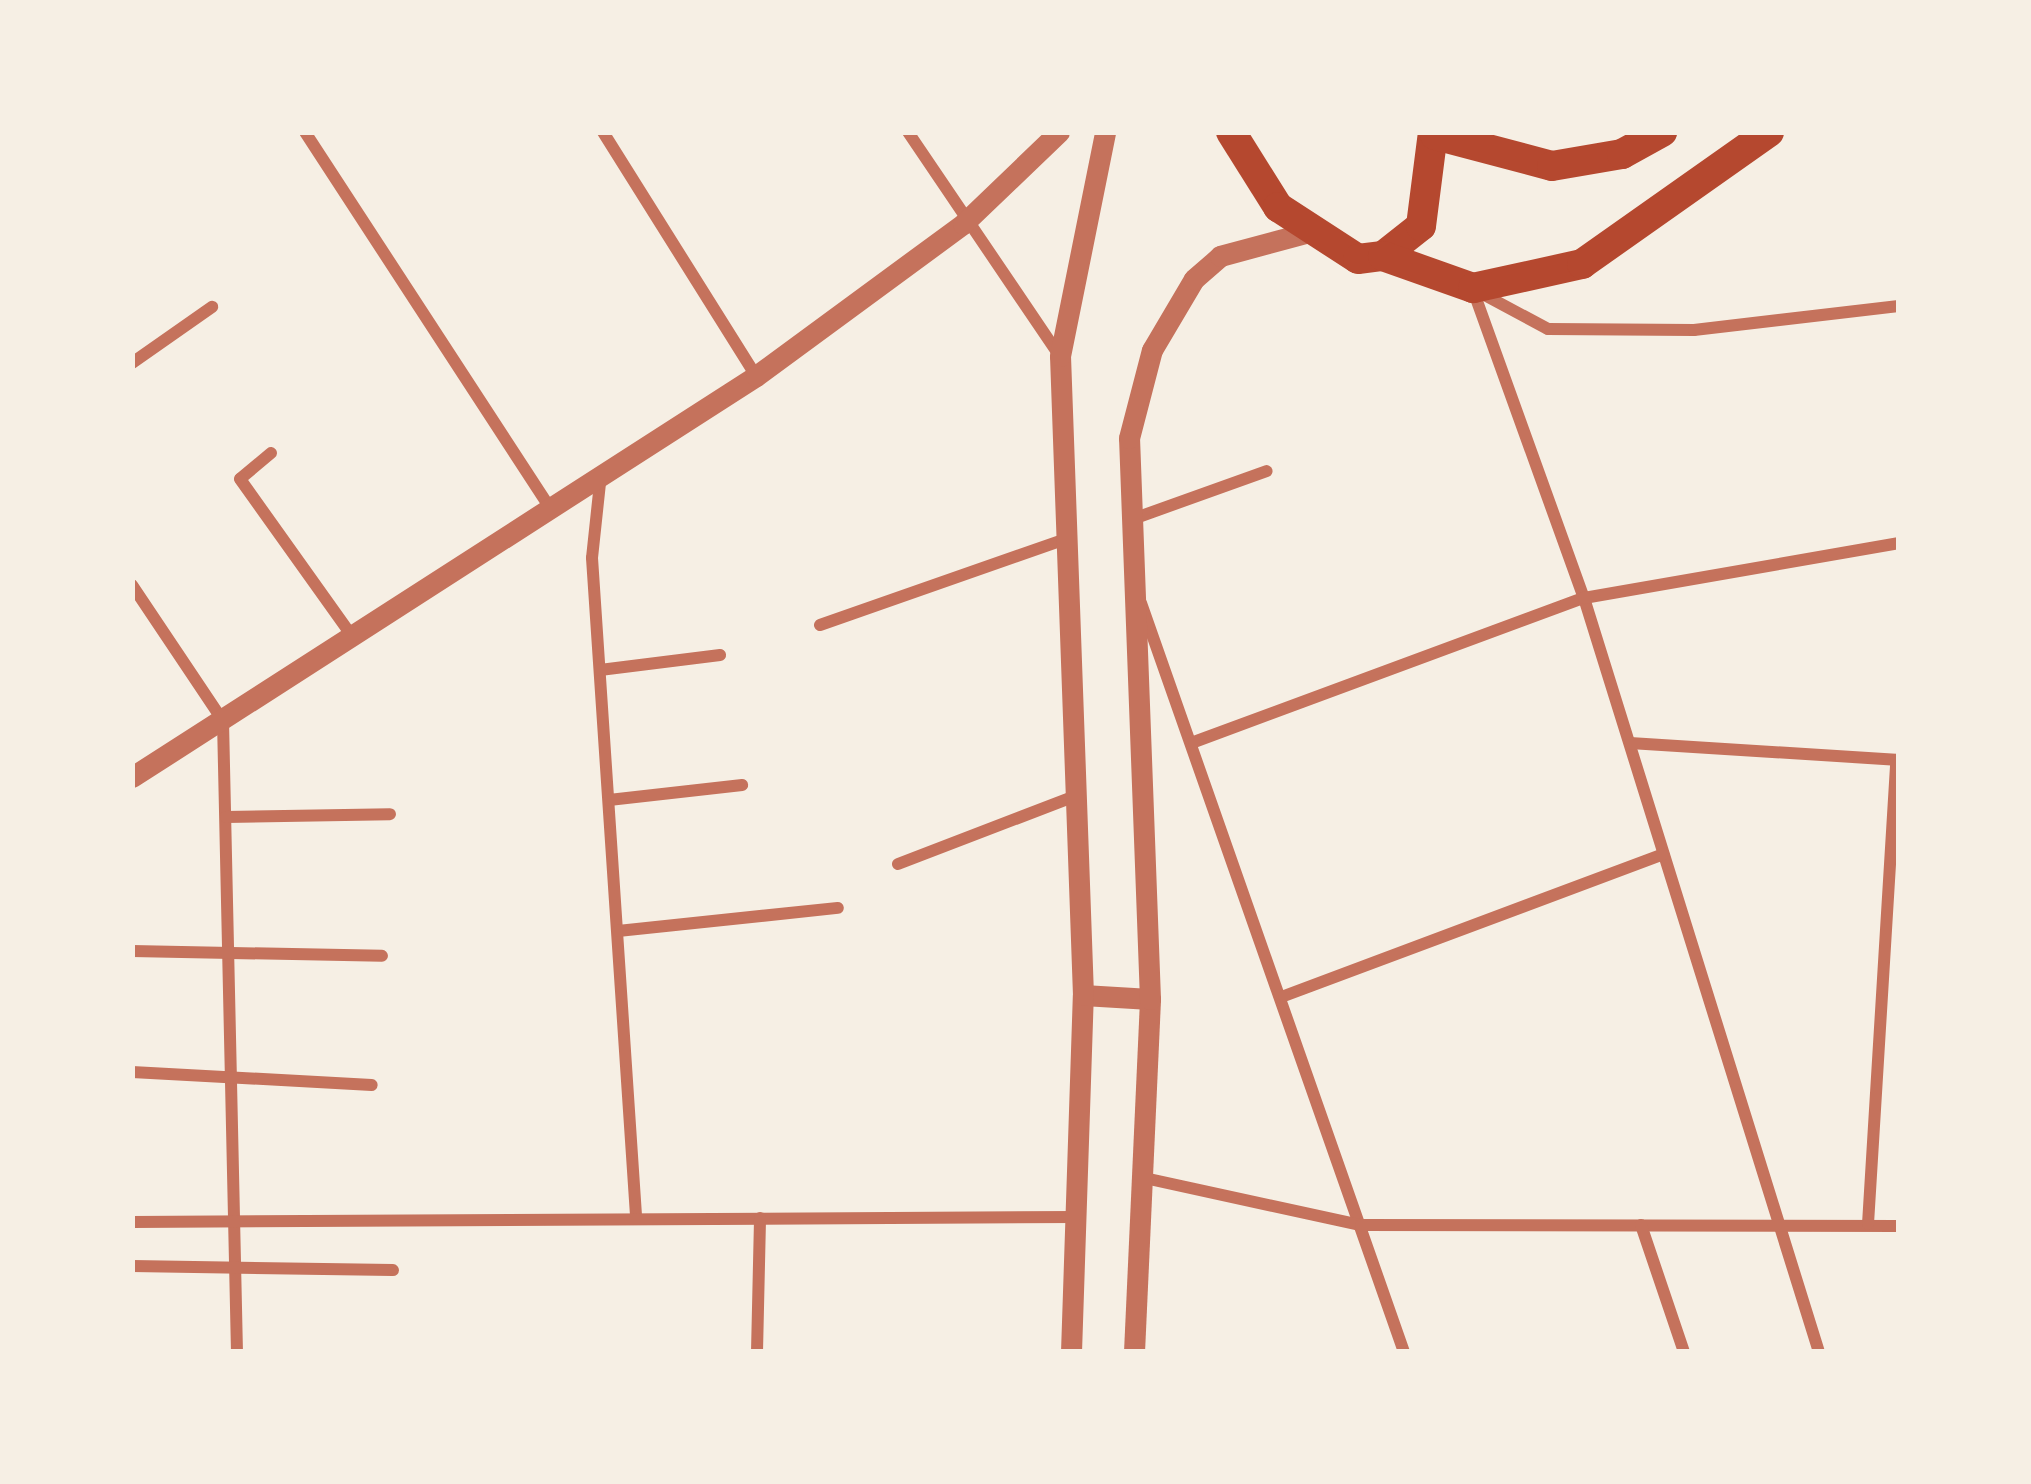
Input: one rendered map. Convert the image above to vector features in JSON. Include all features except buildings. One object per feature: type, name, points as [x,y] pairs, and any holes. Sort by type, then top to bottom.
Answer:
[{"type":"main road","points":[[1231,132],[1305,233],[1345,255],[1383,256],[1473,288],[1582,264],[1769,132]]},
{"type":"main road","points":[[1383,256],[1421,226],[1434,134],[1552,166],[1622,154],[1662,132]]},
{"type":"street","points":[[305,132],[549,507]]},
{"type":"street","points":[[603,132],[756,376]]},
{"type":"street","points":[[908,132],[963,224],[1060,356]]},
{"type":"street","points":[[132,778],[549,507],[600,483],[756,376],[963,224],[1059,132]]},
{"type":"street","points":[[1071,1352],[1083,995],[1060,356],[1105,132]]},
{"type":"street","points":[[1134,1352],[1150,999],[1129,520],[1137,392],[1194,279],[1220,256],[1305,233]]},
{"type":"street","points":[[1473,288],[1548,329],[1694,330],[1899,306]]},
{"type":"street","points":[[1473,288],[1584,598],[1819,1352]]},
{"type":"street","points":[[132,363],[212,307]]},
{"type":"street","points":[[271,453],[240,479],[352,636]]},
{"type":"street","points":[[1129,520],[1267,471]]},
{"type":"street","points":[[600,483],[600,670],[636,1216]]},
{"type":"street","points":[[820,625],[1065,539]]},
{"type":"street","points":[[1194,742],[1584,598],[1899,543]]},
{"type":"street","points":[[1132,580],[1284,997],[1404,1352]]},
{"type":"street","points":[[132,585],[223,722],[238,1352]]},
{"type":"street","points":[[600,670],[720,655]]},
{"type":"street","points":[[1630,742],[1898,760],[1868,1224]]},
{"type":"street","points":[[609,800],[742,785]]},
{"type":"street","points":[[898,864],[1079,794]]},
{"type":"street","points":[[226,817],[389,814]]},
{"type":"street","points":[[1284,997],[1663,854]]},
{"type":"street","points":[[617,931],[838,908]]},
{"type":"street","points":[[132,951],[382,956]]},
{"type":"street","points":[[1083,995],[1150,999]]},
{"type":"street","points":[[132,1072],[372,1085]]},
{"type":"street","points":[[1140,1177],[1360,1225],[1899,1226]]},
{"type":"street","points":[[132,1222],[1077,1216]]},
{"type":"street","points":[[757,1352],[760,1218]]},
{"type":"street","points":[[1641,1225],[1684,1352]]},
{"type":"street","points":[[132,1266],[393,1270]]}]
